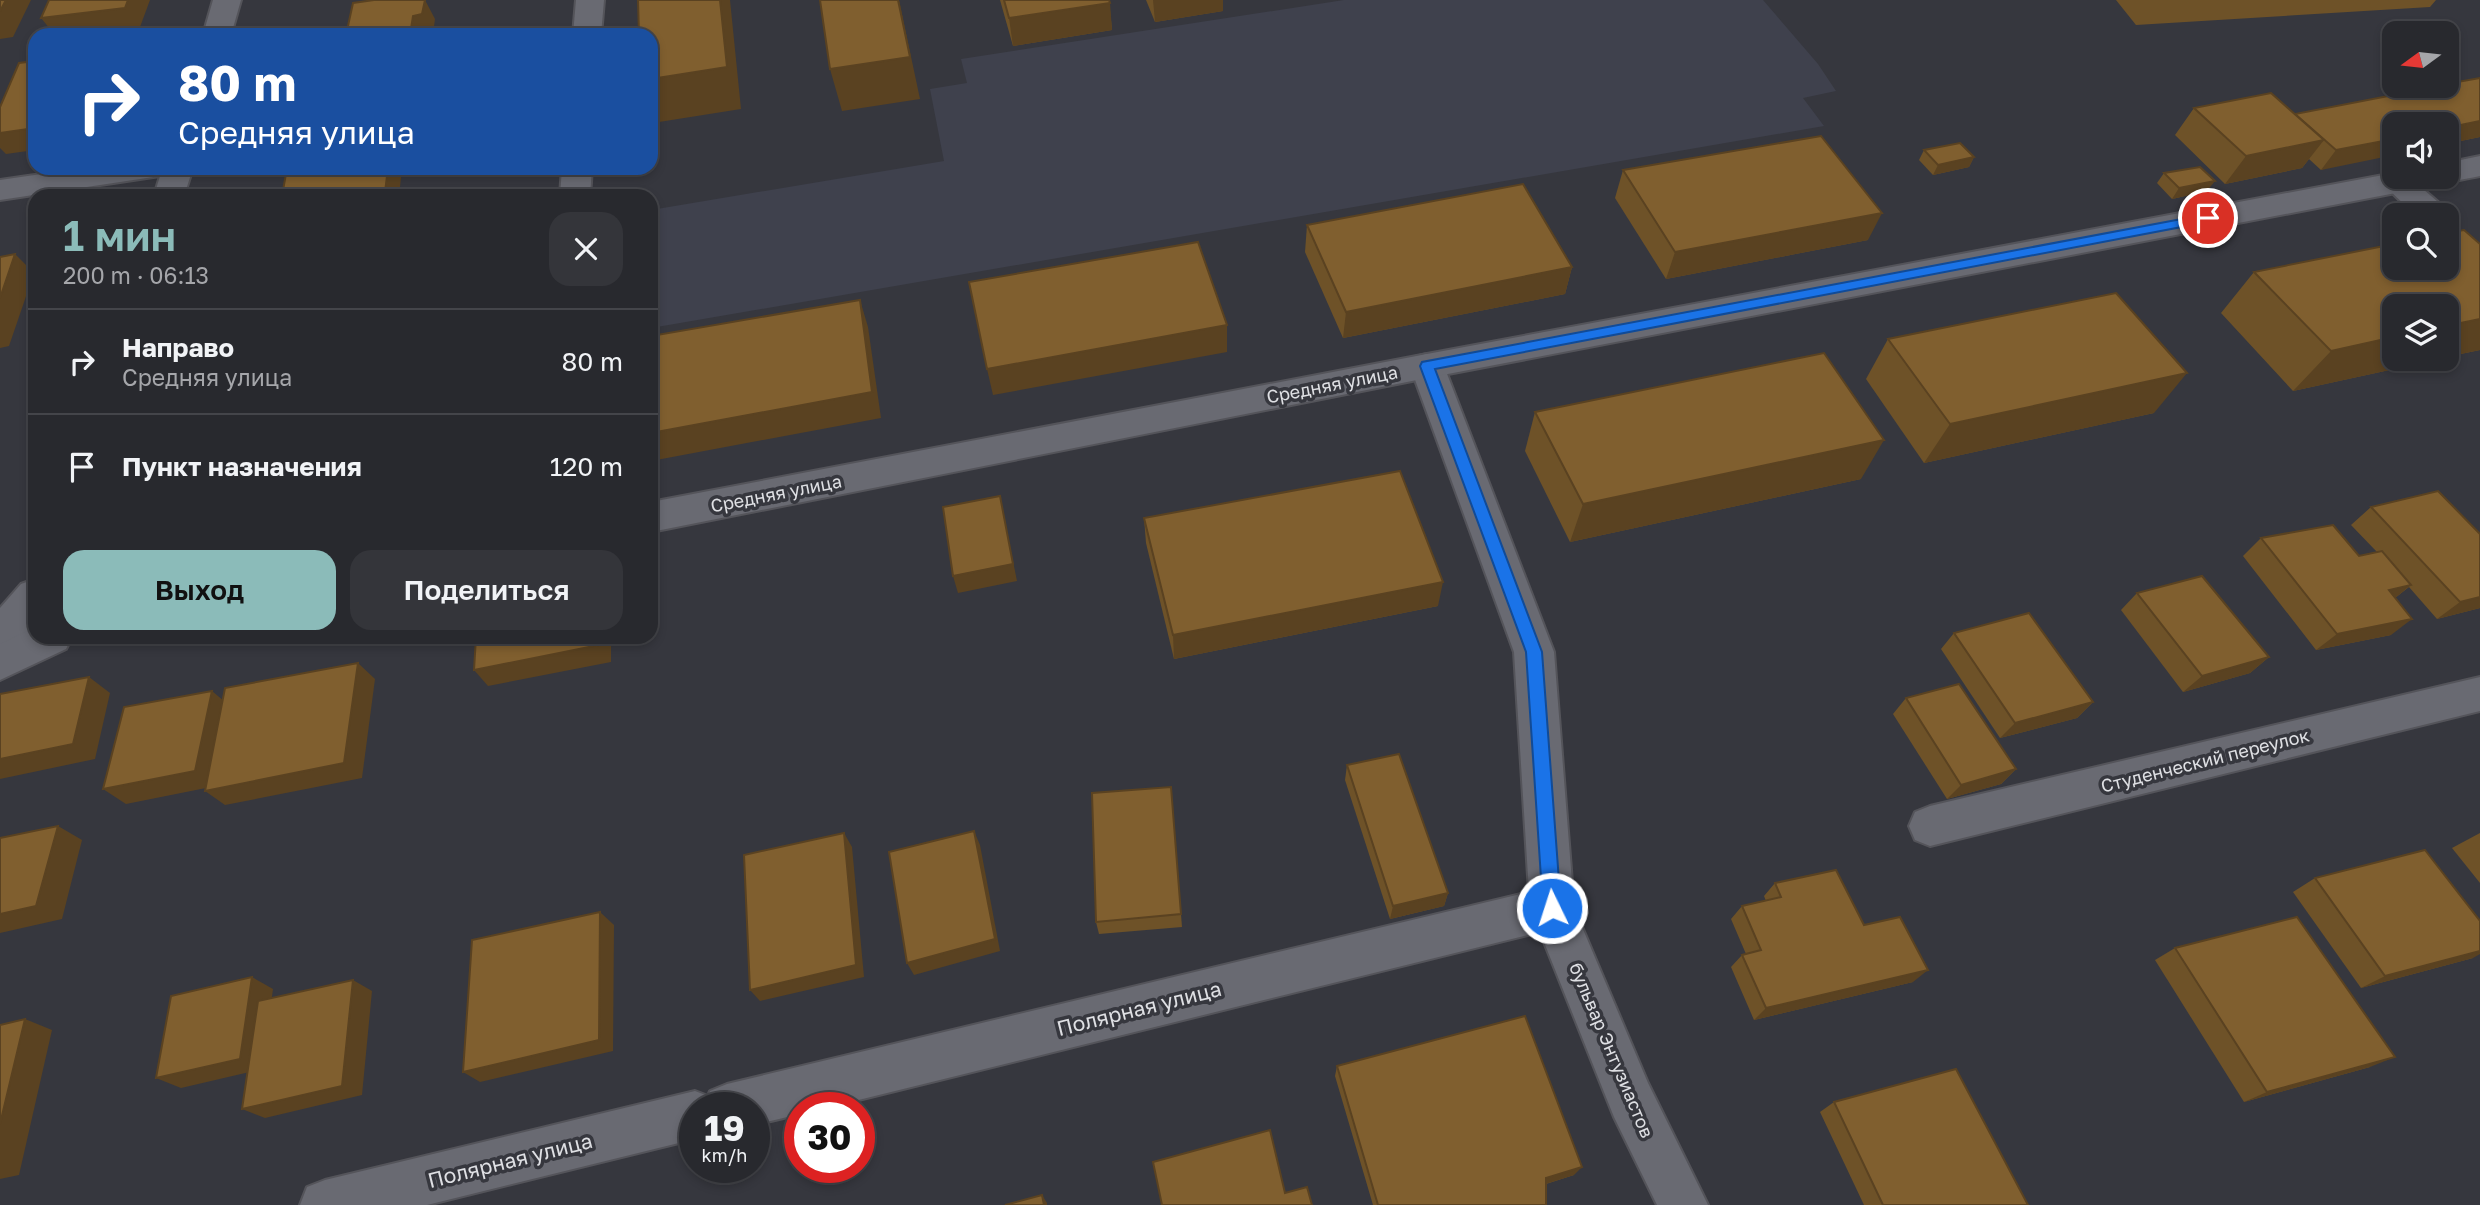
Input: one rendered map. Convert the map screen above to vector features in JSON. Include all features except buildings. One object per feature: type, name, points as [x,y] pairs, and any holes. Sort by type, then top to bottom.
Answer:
[{"type":"street","points":[[219,28],[227,0]]},
{"type":"street","points":[[588,28],[590,0]]},
{"type":"street","points":[[2459,170],[2480,166]]},
{"type":"street","points":[[0,190],[104,175]]},
{"type":"street","name":"Средняя улица","points":[[658,516],[1427,366],[2382,186]]},
{"type":"street","name":"бульвар Энтузиастов","points":[[1427,366],[1534,652],[1552,908],[1630,1100],[1683,1205]]},
{"type":"street","points":[[0,636],[28,603]]},
{"type":"street","points":[[0,663],[38,644]]},
{"type":"street","name":"Студенческий переулок","points":[[1930,826],[2480,694]]},
{"type":"street","name":"Полярная улица","points":[[770,1098],[1552,908]]},
{"type":"street","name":"Полярная улица","points":[[325,1205],[679,1119]]},
{"type":"shaded area","points":[[1344,0],[1763,0],[1818,64],[1836,91],[1803,98],[1824,126],[658,327],[658,209],[944,161],[930,89],[967,83],[961,59]]},
{"type":"route","points":[[1552,908],[1534,652],[1427,366],[2208,218]]}]
